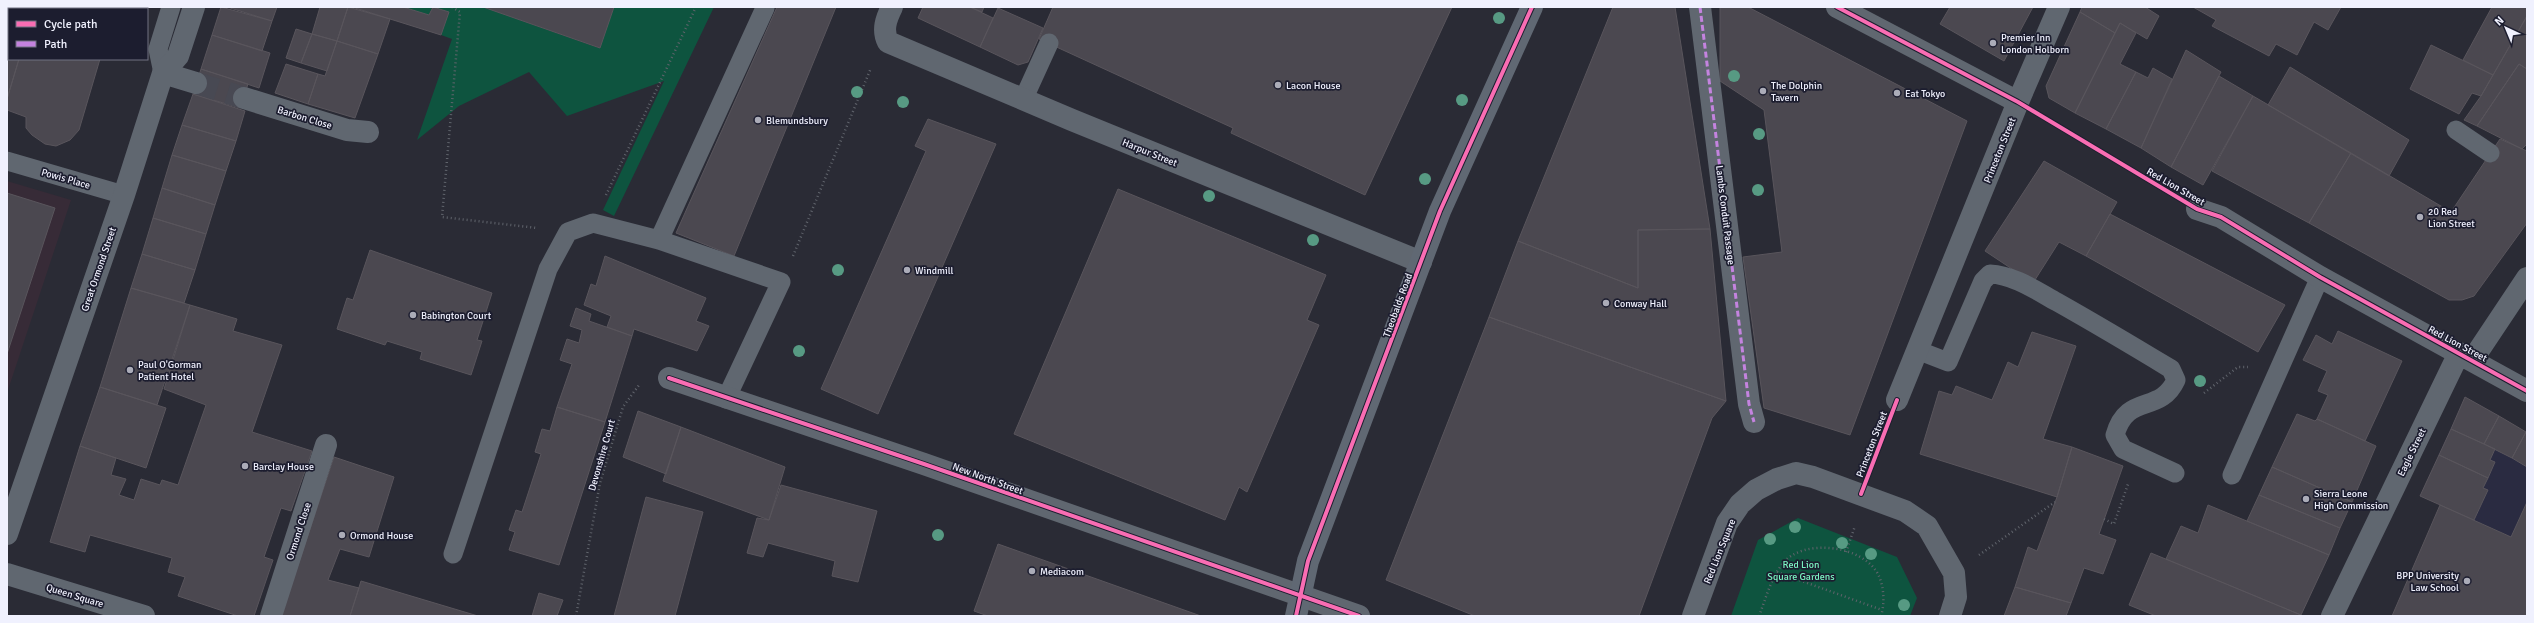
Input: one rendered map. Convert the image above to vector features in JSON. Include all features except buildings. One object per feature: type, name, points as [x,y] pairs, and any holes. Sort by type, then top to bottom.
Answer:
[{"type":"main road","name":"Theobalds Road","points":[[1298,607],[1308,561],[1440,211],[1532,7]]},
{"type":"street","name":"Great Ormond Street","points":[[7,534],[124,195],[163,73],[178,56],[194,7]]},
{"type":"street","points":[[885,35],[885,24],[892,7]]},
{"type":"street","name":"Lambs Conduit Passage","points":[[1700,7],[1748,397],[1754,422]]},
{"type":"street","points":[[1837,7],[2018,102]]},
{"type":"street","name":"Princeton Street","points":[[1897,400],[2018,102],[2059,7]]},
{"type":"street","name":"Harpur Street","points":[[885,35],[888,42],[900,48],[1023,100],[1421,262]]},
{"type":"street","points":[[163,73],[196,83]]},
{"type":"street","name":"Barbon Close","points":[[244,98],[347,130],[368,132]]},
{"type":"street","name":"Red Lion Street","points":[[2197,209],[2221,217],[2320,277],[2466,356],[2527,391]]},
{"type":"street","name":"Eagle Street","points":[[2332,616],[2466,356],[2527,278]]},
{"type":"street","name":"New North Street","points":[[669,378],[726,399],[924,464],[1298,607],[1359,616]]},
{"type":"street","name":"Ormond Close","points":[[271,616],[326,445]]},
{"type":"street","name":"Red Lion Square","points":[[1693,616],[1727,524],[1740,504],[1756,490],[1777,479],[1796,473],[1866,496],[1915,516],[1927,526],[1954,573],[1956,597],[1950,616]]},
{"type":"street","name":"Queen Square","points":[[7,574],[144,616]]},
{"type":"lane","points":[[163,73],[158,49],[171,7]]},
{"type":"lane","points":[[659,240],[765,8]]},
{"type":"lane","points":[[1023,100],[1049,43]]},
{"type":"lane","points":[[2456,130],[2490,153]]},
{"type":"lane","name":"Powis Place","points":[[7,161],[124,195]]},
{"type":"lane","points":[[453,554],[548,269],[568,232],[593,223],[659,240],[781,282],[726,399]]},
{"type":"lane","points":[[1918,350],[1948,362],[1982,281],[1990,274],[2001,275],[2030,287],[2101,326],[2171,369],[2176,380],[2172,390],[2160,400],[2133,407],[2119,422],[2115,436],[2123,449],[2175,473]]},
{"type":"lane","points":[[2232,475],[2287,347],[2320,277]]},
{"type":"path","points":[[452,7],[460,12],[442,217],[568,232]]},
{"type":"path","points":[[593,223],[696,7]]},
{"type":"path","points":[[781,282],[885,35]]},
{"type":"path","points":[[2202,394],[2238,367],[2251,367],[2287,347]]},
{"type":"path","points":[[2104,519],[2114,524],[2138,456]]},
{"type":"path","points":[[1954,573],[2030,517],[2055,502]]},
{"type":"path","points":[[1846,552],[1850,539]]},
{"type":"path","points":[[1759,616],[1777,572],[1783,562],[1802,549],[1819,547],[1846,552],[1869,563],[1878,574],[1884,599],[1881,616]]},
{"type":"path","points":[[1777,572],[1882,610]]},
{"type":"shaded area","points":[[7,181],[71,200],[7,393]]},
{"type":"shaded area","points":[[2465,397],[2527,433],[2527,502],[2511,537],[2420,496]]},
{"type":"green space","points":[[403,7],[432,7],[429,15]]},
{"type":"green space","points":[[433,7],[483,7],[599,48],[614,7],[714,7],[614,216],[603,210],[664,81],[567,116],[529,72],[459,106],[417,140],[452,39],[441,35],[449,12]]},
{"type":"green space","name":"Red Lion Square Gardens","points":[[1798,518],[1897,557],[1917,598],[1910,616],[1731,616],[1758,540]]},
{"type":"tunnel","points":[[196,83],[244,98]]},
{"type":"marked path","points":[[1700,7],[1749,404],[1754,422]]},
{"type":"cycle path","points":[[1296,616],[1308,561],[1440,211],[1532,7]]},
{"type":"cycle path","points":[[1837,7],[2018,102],[2197,209],[2221,217],[2320,277],[2527,391]]},
{"type":"cycle path","points":[[669,378],[924,464],[1359,616]]},
{"type":"cycle path","points":[[1861,494],[1897,400]]},
{"type":"place","name":"Premier Inn London Holborn","points":[[1993,43]]},
{"type":"place","name":"Lacon House","points":[[1278,85]]},
{"type":"place","name":"The Dolphin Tavern","points":[[1763,91]]},
{"type":"place","name":"Eat Tokyo","points":[[1897,93]]},
{"type":"place","name":"Blemundsbury","points":[[758,120]]},
{"type":"place","name":"20 Red Lion Street","points":[[2420,217]]},
{"type":"place","name":"Windmill","points":[[907,270]]},
{"type":"place","name":"Conway Hall","points":[[1606,303]]},
{"type":"place","name":"Babington Court","points":[[413,315]]},
{"type":"place","name":"Paul O'Gorman Patient Hotel","points":[[130,370]]},
{"type":"place","name":"Barclay House","points":[[245,466]]},
{"type":"place","name":"Sierra Leone High Commission","points":[[2306,499]]},
{"type":"place","name":"Ormond House","points":[[342,535]]},
{"type":"place","name":"Mediacom","points":[[1032,571]]},
{"type":"place","name":"BPP University Law School","points":[[2467,581]]}]
